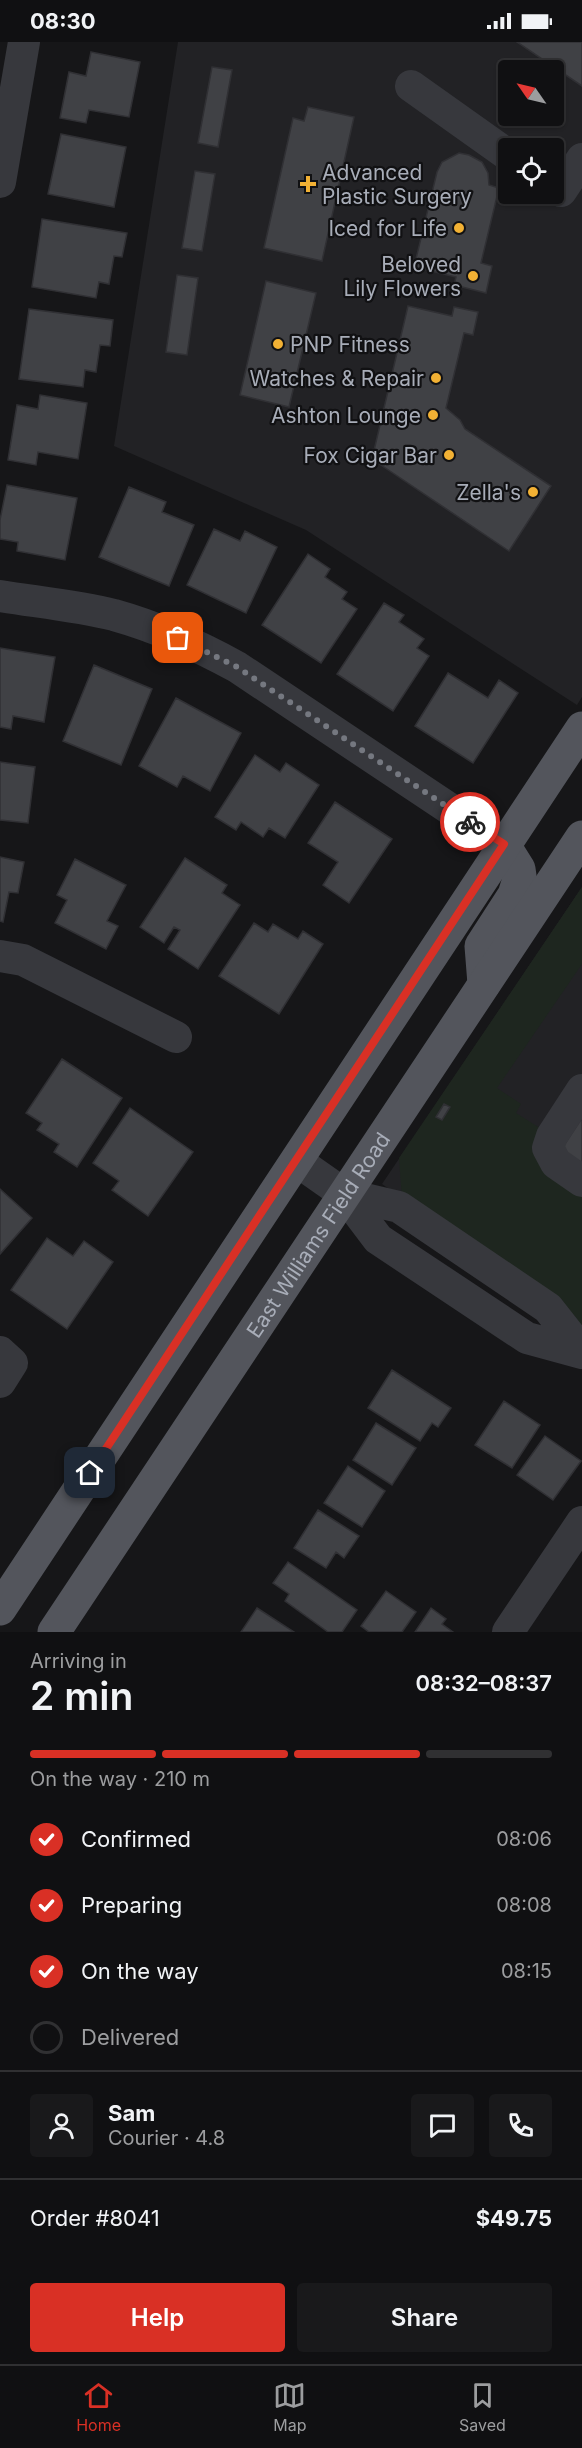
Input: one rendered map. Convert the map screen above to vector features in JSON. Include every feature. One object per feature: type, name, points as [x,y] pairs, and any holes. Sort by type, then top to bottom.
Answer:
[{"type":"main road","points":[[0,1609],[582,728]]},
{"type":"main road","name":"East Williams Field Road","points":[[54,1632],[582,837]]},
{"type":"main road","points":[[484,984],[481,946],[514,895],[520,876],[519,869],[504,844]]},
{"type":"street","points":[[0,182],[24,42]]},
{"type":"street","points":[[411,86],[498,148]]},
{"type":"street","points":[[565,194],[582,159]]},
{"type":"street","points":[[0,596],[112,615],[157,628],[199,646],[237,667],[504,844]]},
{"type":"street","points":[[0,956],[23,960],[176,1037]]},
{"type":"street","points":[[582,1090],[552,1136],[548,1148],[556,1163],[582,1180]]},
{"type":"street","points":[[297,1161],[344,1194],[378,1239],[527,1338],[582,1352]]},
{"type":"street","points":[[508,1632],[582,1522]]},
{"type":"shaded area","points":[[178,42],[582,42],[582,697],[577,705],[306,530],[114,446]]},
{"type":"shaded area","points":[[582,887],[582,1324],[382,1184]]},
{"type":"shaded area","points":[[582,887],[582,964],[497,1088],[521,1104],[516,1113],[543,1130],[582,1190],[582,1328],[402,1199],[399,1158]]},
{"type":"building","points":[[517,42],[582,42],[582,86],[564,74],[564,60],[544,60]]},
{"type":"building","points":[[91,52],[140,62],[129,117],[89,110],[86,123],[60,118],[69,72],[86,76]]},
{"type":"building","points":[[212,67],[232,70],[218,147],[198,143]]},
{"type":"building","name":"Advanced Plastic Surgery","points":[[308,107],[354,117],[322,261],[264,248],[293,118],[304,121]]},
{"type":"building","points":[[61,134],[126,147],[114,207],[48,194]]},
{"type":"building","points":[[459,153],[469,155],[482,162],[488,173],[489,185],[498,188],[481,263],[492,266],[486,293],[454,285],[456,277],[414,267],[437,172],[442,162]]},
{"type":"building","points":[[195,171],[215,174],[202,251],[182,248]]},
{"type":"building","points":[[42,219],[127,233],[122,257],[114,256],[109,284],[99,282],[96,298],[32,287]]},
{"type":"building","points":[[177,275],[198,278],[187,355],[166,352]]},
{"type":"building","name":"PNP Fitness","points":[[266,281],[316,293],[289,407],[240,395]]},
{"type":"building","points":[[408,306],[452,316],[454,307],[478,312],[473,335],[464,333],[446,408],[460,420],[465,429],[551,486],[509,551],[372,459]]},
{"type":"building","points":[[29,309],[113,320],[110,346],[100,345],[96,372],[85,370],[83,387],[19,379]]},
{"type":"building","points":[[40,395],[87,403],[78,459],[38,452],[36,465],[8,460],[17,405],[38,409]]},
{"type":"building","points":[[7,485],[77,498],[65,560],[17,551],[18,542],[0,539],[0,520]]},
{"type":"building","points":[[129,487],[166,502],[162,512],[194,525],[169,586],[99,557]]},
{"type":"building","points":[[214,529],[240,541],[245,531],[277,547],[246,613],[187,585]]},
{"type":"building","points":[[308,554],[330,569],[325,577],[347,592],[342,599],[357,609],[321,663],[262,625]]},
{"type":"building","points":[[384,603],[404,615],[399,622],[424,639],[417,648],[429,656],[393,711],[337,674]]},
{"type":"building","points":[[0,648],[55,657],[44,722],[13,716],[11,729],[0,727]]},
{"type":"building","points":[[94,665],[152,689],[121,765],[63,741]]},
{"type":"building","points":[[448,673],[488,698],[499,680],[518,693],[473,763],[415,726]]},
{"type":"building","points":[[176,698],[241,733],[210,791],[183,776],[177,787],[139,766]]},
{"type":"building","points":[[255,755],[280,772],[286,763],[319,785],[285,838],[269,828],[263,837],[241,822],[236,830],[215,817]]},
{"type":"building","points":[[0,762],[35,767],[28,823],[0,820]]},
{"type":"building","points":[[335,802],[392,839],[349,903],[323,885],[338,862],[308,843]]},
{"type":"building","points":[[0,857],[24,862],[18,893],[9,892],[3,922],[0,921]]},
{"type":"building","points":[[185,858],[227,885],[222,893],[240,905],[198,969],[168,949],[180,930],[174,927],[164,943],[140,927]]},
{"type":"building","points":[[75,859],[126,885],[107,921],[118,926],[106,949],[55,923],[67,900],[57,895]]},
{"type":"building","points":[[254,923],[268,932],[273,924],[298,939],[303,931],[323,944],[279,1014],[219,976]]},
{"type":"building","points":[[62,1059],[122,1098],[77,1167],[54,1152],[59,1144],[37,1130],[42,1123],[26,1113]]},
{"type":"building","points":[[444,1104],[450,1107],[442,1120],[436,1117]]},
{"type":"building","points":[[130,1108],[193,1152],[148,1216],[112,1190],[119,1181],[93,1163]]},
{"type":"building","points":[[582,1118],[582,1169],[558,1154]]},
{"type":"building","points":[[0,1189],[32,1218],[0,1254]]},
{"type":"building","points":[[47,1238],[73,1256],[84,1241],[113,1262],[67,1329],[11,1290]]},
{"type":"building","points":[[392,1370],[451,1408],[438,1427],[432,1423],[420,1441],[368,1408]]},
{"type":"building","points":[[504,1401],[540,1425],[512,1468],[475,1445]]},
{"type":"building","points":[[376,1423],[416,1448],[392,1485],[353,1460]]},
{"type":"building","points":[[545,1436],[581,1461],[553,1500],[517,1475]]},
{"type":"building","points":[[348,1466],[385,1491],[362,1527],[324,1503]]},
{"type":"building","points":[[318,1510],[359,1536],[344,1558],[336,1552],[326,1568],[294,1548]]},
{"type":"building","points":[[288,1562],[357,1610],[342,1632],[328,1632],[285,1601],[289,1594],[273,1583]]},
{"type":"building","points":[[386,1591],[416,1612],[402,1632],[369,1632],[361,1626]]},
{"type":"building","points":[[257,1608],[294,1632],[241,1632]]},
{"type":"building","points":[[431,1608],[446,1619],[442,1624],[453,1632],[415,1632]]},
{"type":"way so far","points":[[178,638],[199,646],[237,667],[470,822]]},
{"type":"place","name":"Advanced Plastic Surgery","points":[[308,184]]},
{"type":"place","name":"Iced for Life","points":[[459,228]]},
{"type":"place","name":"Beloved Lily Flowers","points":[[473,276]]},
{"type":"place","name":"PNP Fitness","points":[[278,344]]},
{"type":"place","name":"Watches & Repair","points":[[436,378]]},
{"type":"place","name":"Ashton Lounge","points":[[433,415]]},
{"type":"place","name":"Fox Cigar Bar","points":[[449,455]]},
{"type":"place","name":"Zella's","points":[[533,492]]},
{"type":"route","points":[[90,1473],[504,844],[470,822]]}]
